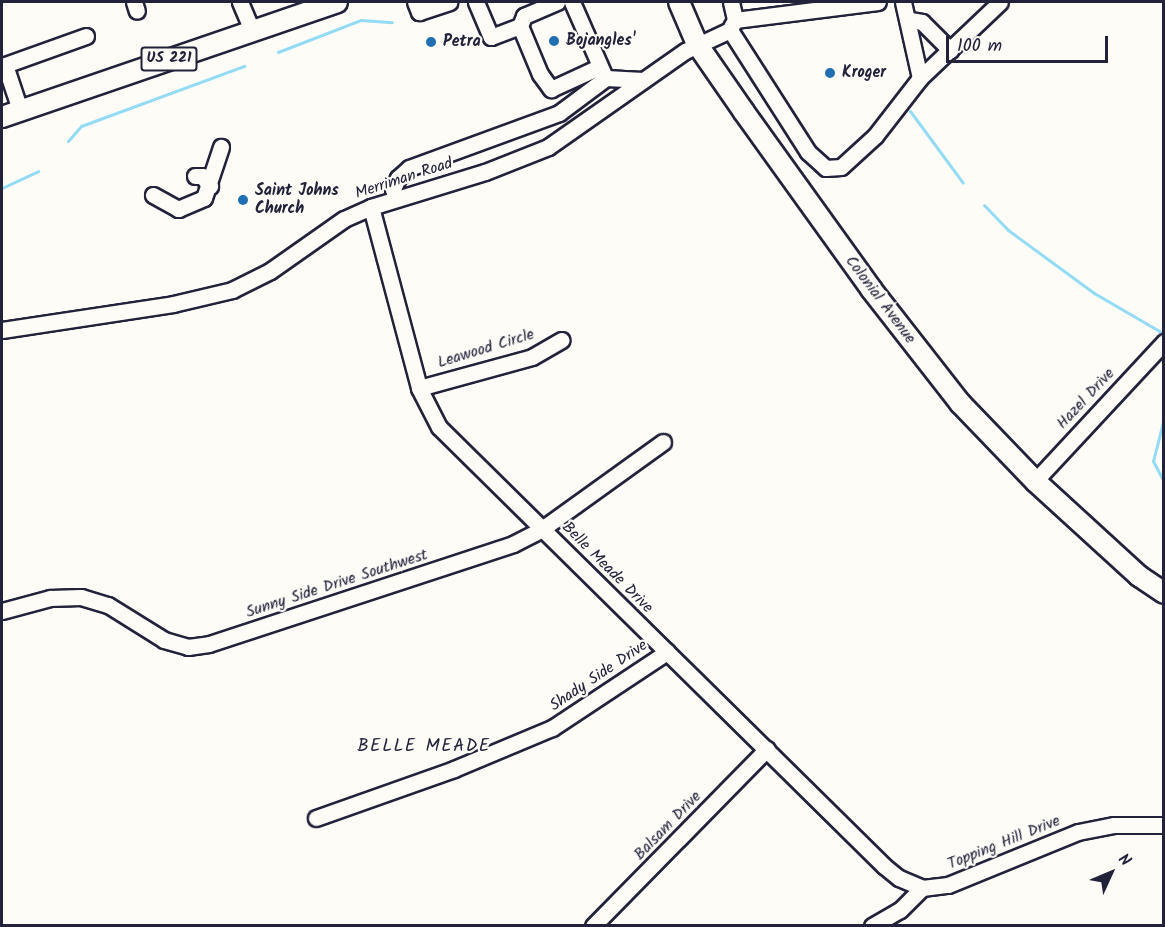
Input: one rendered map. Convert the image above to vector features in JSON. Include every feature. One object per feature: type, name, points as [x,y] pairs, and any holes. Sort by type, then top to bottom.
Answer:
[{"type":"main road","name":"US 221","points":[[2,117],[337,2]]},
{"type":"main road","name":"Colonial Avenue","points":[[679,2],[697,44],[926,361],[991,438],[1035,481],[1164,593]]},
{"type":"main road","name":"Colonial Avenue","points":[[1126,562],[1164,579]]},
{"type":"street","points":[[240,2],[252,30]]},
{"type":"street","points":[[415,2],[419,12],[449,2]]},
{"type":"street","points":[[476,2],[491,37],[520,26]]},
{"type":"street","points":[[557,2],[524,16],[520,26],[540,74],[551,88],[602,73],[643,80]]},
{"type":"street","points":[[572,2],[602,73],[628,91]]},
{"type":"street","points":[[731,2],[733,25],[808,152],[826,168],[841,167],[855,158],[920,78],[1000,2]]},
{"type":"street","name":"Merriman Road","points":[[2,330],[173,304],[232,290],[270,270],[344,219],[395,197],[524,159],[570,134],[643,80],[697,44],[733,25],[878,2]]},
{"type":"street","points":[[903,2],[910,20],[920,78]]},
{"type":"street","points":[[910,20],[922,22],[950,50]]},
{"type":"street","points":[[20,110],[5,65],[86,36]]},
{"type":"street","points":[[395,197],[393,189],[398,178],[410,168],[559,113],[602,73]]},
{"type":"street","points":[[153,195],[168,206],[187,208],[204,198],[210,186],[221,147]]},
{"type":"street","points":[[195,176],[202,176],[210,186]]},
{"type":"street","name":"Belle Meade Drive","points":[[371,207],[420,388],[438,427],[884,866],[899,878],[922,888]]},
{"type":"street","name":"Leawood Circle","points":[[420,388],[532,357],[561,340]]},
{"type":"street","name":"Hazel Drive","points":[[1035,481],[1164,342]]},
{"type":"street","name":"Sunny Side Drive Southwest","points":[[2,611],[50,598],[81,597],[108,604],[164,640],[188,646],[209,644],[471,559],[542,529],[663,442]]},
{"type":"street","name":"Shady Side Drive","points":[[316,818],[443,773],[552,728],[667,652]]},
{"type":"street","name":"Balsam Drive","points":[[593,926],[766,749]]},
{"type":"street","name":"Topping Hill Drive","points":[[922,888],[948,885],[1095,827],[1164,825]]},
{"type":"street","points":[[872,926],[900,910],[922,888]]},
{"type":"waterway","points":[[278,52],[361,20],[392,22]]},
{"type":"waterway","points":[[68,141],[81,126],[244,66]]},
{"type":"waterway","points":[[910,111],[963,183]]},
{"type":"waterway","points":[[2,188],[38,171]]},
{"type":"waterway","points":[[984,205],[1008,230],[1094,293],[1161,332]]},
{"type":"waterway","points":[[1164,418],[1153,461],[1164,482]]},
{"type":"place","name":"Bojangles'","points":[[554,41]]},
{"type":"place","name":"Petra","points":[[431,42]]},
{"type":"place","name":"Kroger","points":[[830,73]]},
{"type":"place","name":"Saint Johns Church","points":[[243,200]]},
{"type":"district","name":"BELLE MEADE","points":[[424,747]]}]
